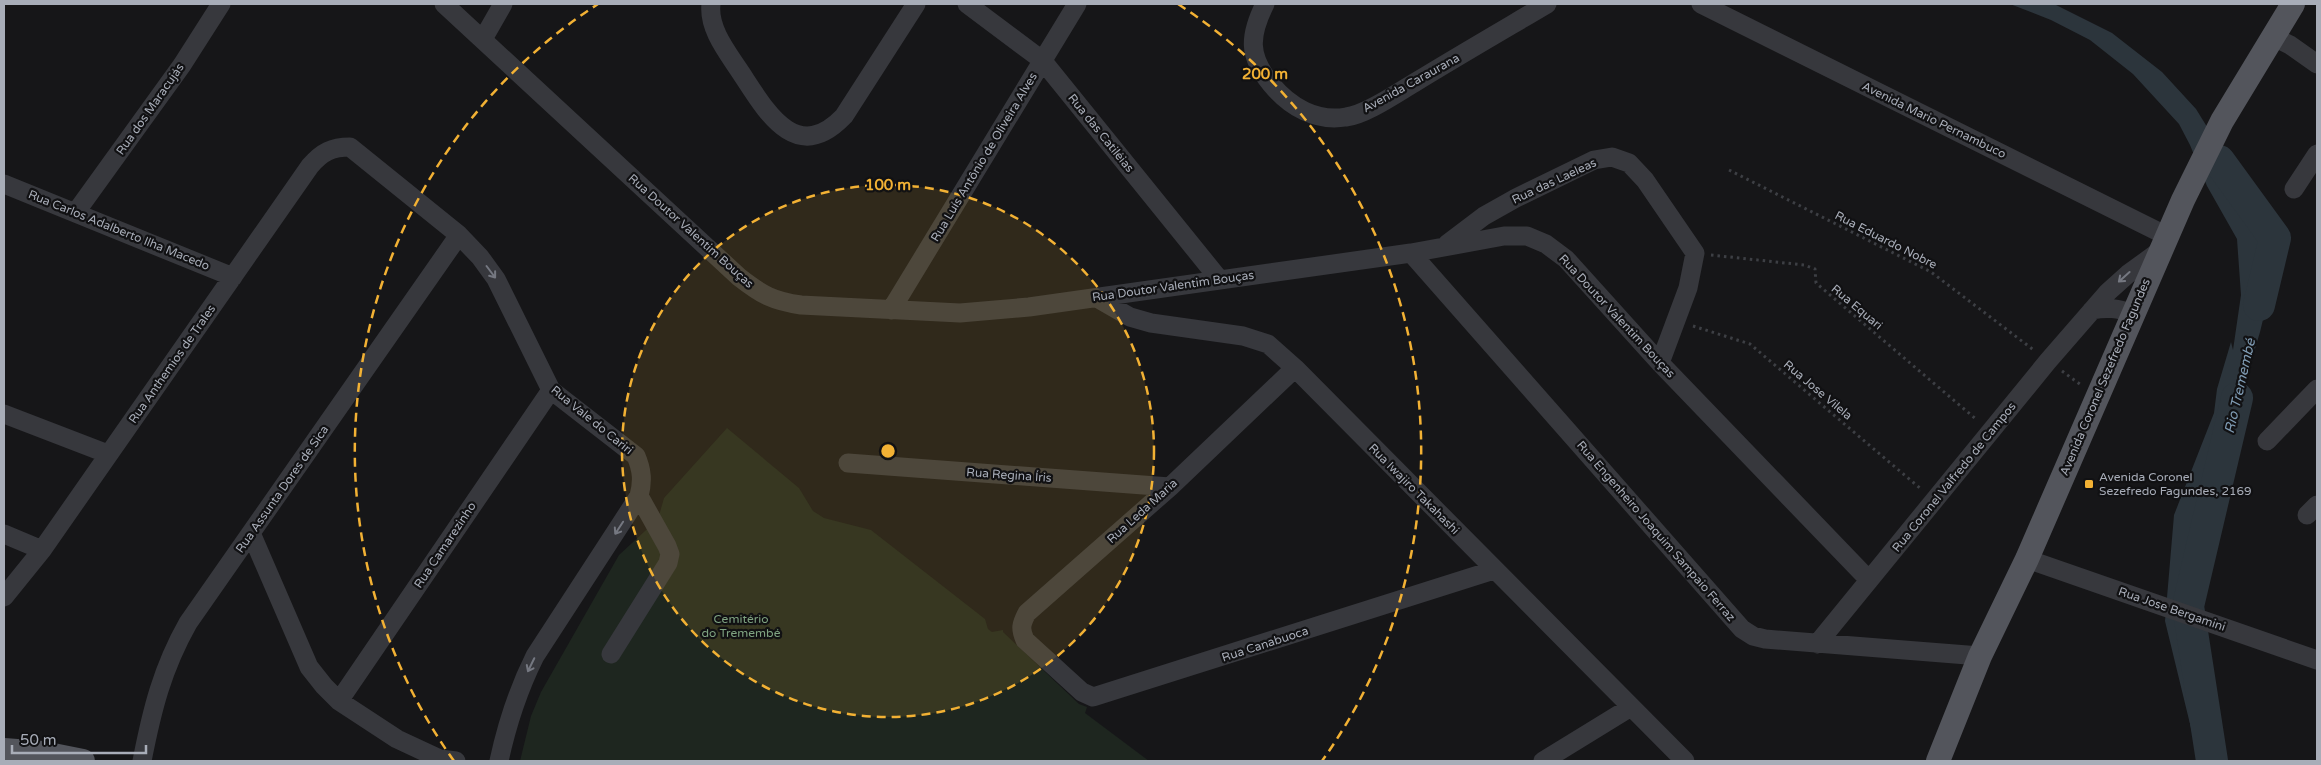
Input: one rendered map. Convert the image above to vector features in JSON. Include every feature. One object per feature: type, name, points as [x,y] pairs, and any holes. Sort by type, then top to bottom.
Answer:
[{"type":"main road","name":"Avenida Coronel Sezefredo Fagundes","points":[[1938,761],[1980,656],[2027,559],[2132,314],[2192,182],[2222,121],[2293,4]]},
{"type":"main road","points":[[15,754],[54,754],[83,761]]},
{"type":"street","name":"Rua dos Maracujás","points":[[76,212],[182,65],[221,4]]},
{"type":"street","name":"Rua Doutor Valentim Bouças","points":[[444,4],[739,277],[761,294],[779,302],[802,305],[960,313],[1029,307],[1411,253],[1504,236],[1527,236],[1546,244],[1566,259],[1660,363],[1869,580]]},
{"type":"street","points":[[483,39],[503,4]]},
{"type":"street","points":[[711,4],[713,26],[726,50],[766,110],[776,122],[790,131],[804,135],[820,134],[834,127],[844,116],[916,4]]},
{"type":"street","name":"Rua das Catiléias","points":[[967,4],[1042,60],[1219,279]]},
{"type":"street","name":"Rua Luís Antônio de Oliveira Alves","points":[[891,310],[1077,4]]},
{"type":"street","name":"Avenida Caraurana","points":[[1265,4],[1258,19],[1253,45],[1259,69],[1278,93],[1299,109],[1319,118],[1348,118],[1379,103],[1547,4]]},
{"type":"street","name":"Avenida Mario Pernambuco","points":[[1701,4],[2164,243]]},
{"type":"street","points":[[2272,36],[2317,64]]},
{"type":"street","name":"Rua Vale do Cariri","points":[[350,147],[459,235],[480,257],[496,279],[551,390],[636,456],[642,470],[642,485],[639,496],[535,656],[513,705],[498,761]]},
{"type":"street","name":"Rua Anthemios de Trales","points":[[4,597],[42,550],[319,155],[329,149],[350,147]]},
{"type":"street","points":[[2294,189],[2317,154]]},
{"type":"street","name":"Rua das Laeleas","points":[[1444,246],[1484,216],[1516,198],[1594,160],[1612,157],[1629,163],[1645,180],[1695,253]]},
{"type":"street","name":"Rua Carlos Adalberto Ilha Macedo","points":[[4,184],[233,277]]},
{"type":"street","name":"Rua Assunta Dores de Sica","points":[[142,761],[156,697],[172,651],[193,617],[459,235]]},
{"type":"street","name":"Rua Coronel Valfredo de Campos","points":[[1817,644],[2048,361],[2092,310],[2128,274],[2164,243]]},
{"type":"street","name":"Rua Engenheiro Joaquim Sampaio Ferraz","points":[[1411,253],[1742,629],[1753,636],[1765,639],[1980,656]]},
{"type":"street","points":[[1660,363],[1688,288],[1695,253]]},
{"type":"street","name":"Rua Iwajiro Takahashi","points":[[1097,298],[1130,317],[1151,323],[1244,336],[1268,344],[1295,368],[1685,761]]},
{"type":"street","points":[[2092,310],[2106,308],[2121,309],[2132,314]]},
{"type":"street","name":"Rua Leda Maria","points":[[1046,659],[1025,640],[1021,631],[1022,622],[1027,613],[1170,487],[1295,368]]},
{"type":"street","points":[[2266,441],[2317,389]]},
{"type":"street","name":"Rua Camarezinho","points":[[340,701],[551,390]]},
{"type":"street","points":[[4,414],[108,454]]},
{"type":"street","name":"Rua Regina Íris","points":[[848,464],[1170,487]]},
{"type":"street","points":[[611,654],[668,563],[670,554],[639,496]]},
{"type":"street","points":[[251,533],[308,667],[324,686],[340,701],[397,739],[440,759],[456,761]]},
{"type":"street","points":[[4,534],[42,550]]},
{"type":"street","name":"Rua Jose Bergamini","points":[[2027,559],[2317,660]]},
{"type":"street","name":"Rua Canabuoca","points":[[1046,659],[1082,692],[1093,698],[1494,570]]},
{"type":"street","points":[[1543,761],[1631,707]]},
{"type":"path","name":"Rua Eduardo Nobre","points":[[1729,170],[1931,272],[2073,379]]},
{"type":"path","name":"Rua Equari","points":[[1695,253],[1804,265],[1815,269],[1816,283],[1991,432]]},
{"type":"path","name":"Rua Jose Vilela","points":[[1674,324],[1682,323],[1750,344],[1935,501]]},
{"type":"green space","name":"Cemitério do Tremembé","points":[[727,428],[799,488],[813,511],[824,518],[871,530],[985,619],[988,629],[992,632],[1003,630],[1079,704],[1087,707],[1085,713],[1149,761],[520,761],[531,716],[541,692],[619,555],[658,519],[664,498]]},
{"type":"water","points":[[2010,4],[2054,4],[2112,33],[2162,72],[2196,109],[2217,143],[2242,190],[2268,250],[2270,266],[2269,295],[2260,332],[2211,495],[2193,629],[2197,670],[2220,761],[2199,761],[2165,621],[2174,515],[2214,413],[2217,389],[2231,342],[2233,350],[2241,295],[2237,239],[2207,186],[2179,124],[2133,74],[2090,40],[2051,20]]},
{"type":"waterway","name":"Rio Tremembé","points":[[2219,161],[2275,238],[2259,305]]},
{"type":"waterway","name":"Rio Tremembé","points":[[2212,761],[2188,606],[2237,398]]},
{"type":"place","name":"Avenida Coronel Sezefredo Fagundes, 2169","points":[[2089,484]]}]
